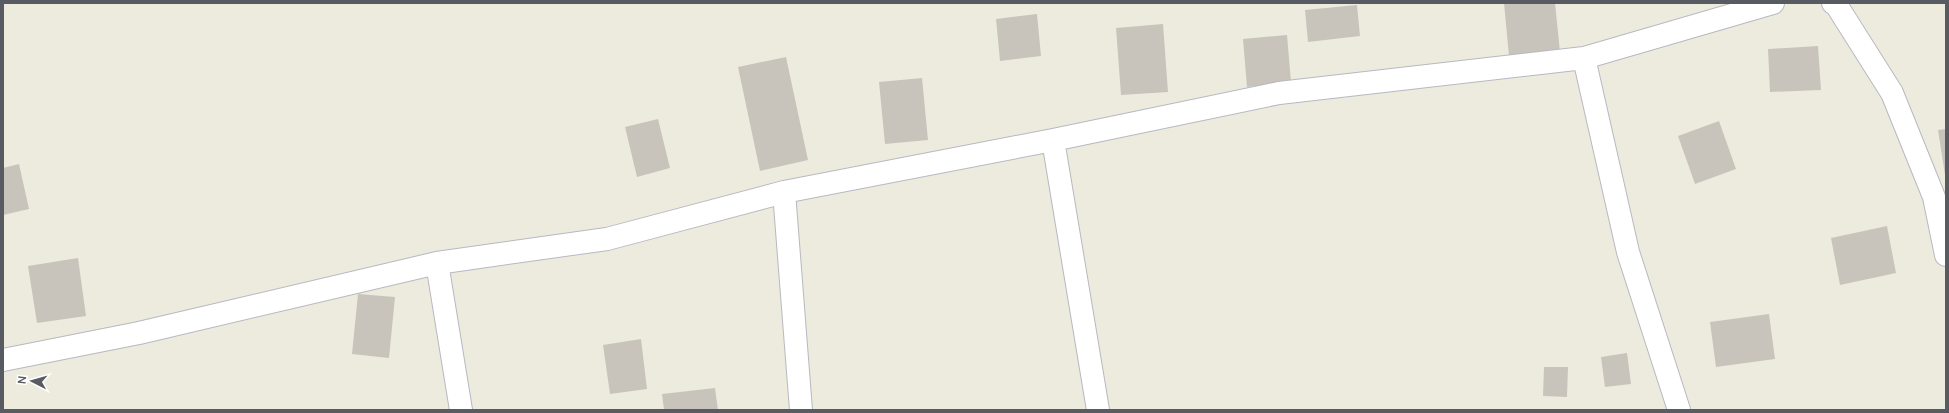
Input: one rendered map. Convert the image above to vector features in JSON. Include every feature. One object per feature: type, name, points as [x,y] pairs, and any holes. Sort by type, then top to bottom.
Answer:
[{"type":"street","points":[[3,360],[139,334],[437,263],[607,240],[784,192],[1053,140],[1279,93],[1584,58],[1773,3]]},
{"type":"street","points":[[1833,3],[1837,6],[1892,93],[1934,197],[1946,255]]},
{"type":"street","points":[[1584,58],[1628,252],[1679,410]]},
{"type":"street","points":[[1053,140],[1098,410]]},
{"type":"street","points":[[784,192],[802,410]]},
{"type":"street","points":[[437,263],[462,410]]},
{"type":"building","points":[[1504,3],[1555,3],[1560,52],[1509,56]]},
{"type":"building","points":[[1357,5],[1360,36],[1308,42],[1305,10]]},
{"type":"building","points":[[1037,14],[1041,56],[1000,61],[996,19]]},
{"type":"building","points":[[1163,24],[1168,92],[1121,95],[1116,28]]},
{"type":"building","points":[[1287,35],[1291,82],[1247,87],[1243,39]]},
{"type":"building","points":[[1818,46],[1821,90],[1770,92],[1768,49]]},
{"type":"building","points":[[786,57],[808,160],[760,171],[738,67]]},
{"type":"building","points":[[922,78],[928,140],[885,144],[879,82]]},
{"type":"building","points":[[658,119],[670,168],[637,177],[625,127]]},
{"type":"building","points":[[1719,121],[1736,169],[1695,184],[1678,136]]},
{"type":"building","points":[[1946,129],[1946,175],[1945,175],[1938,130]]},
{"type":"building","points":[[19,164],[29,209],[3,215],[3,168]]},
{"type":"building","points":[[1887,226],[1896,273],[1840,285],[1831,238]]},
{"type":"building","points":[[78,258],[86,316],[37,323],[28,266]]},
{"type":"building","points":[[358,294],[395,297],[389,358],[352,354]]},
{"type":"building","points":[[1769,314],[1775,359],[1716,367],[1710,322]]},
{"type":"building","points":[[641,339],[647,389],[610,394],[603,345]]},
{"type":"building","points":[[1627,353],[1631,384],[1605,387],[1601,357]]},
{"type":"building","points":[[1544,367],[1568,367],[1567,397],[1543,396]]},
{"type":"building","points":[[715,388],[718,410],[664,410],[662,394]]}]
